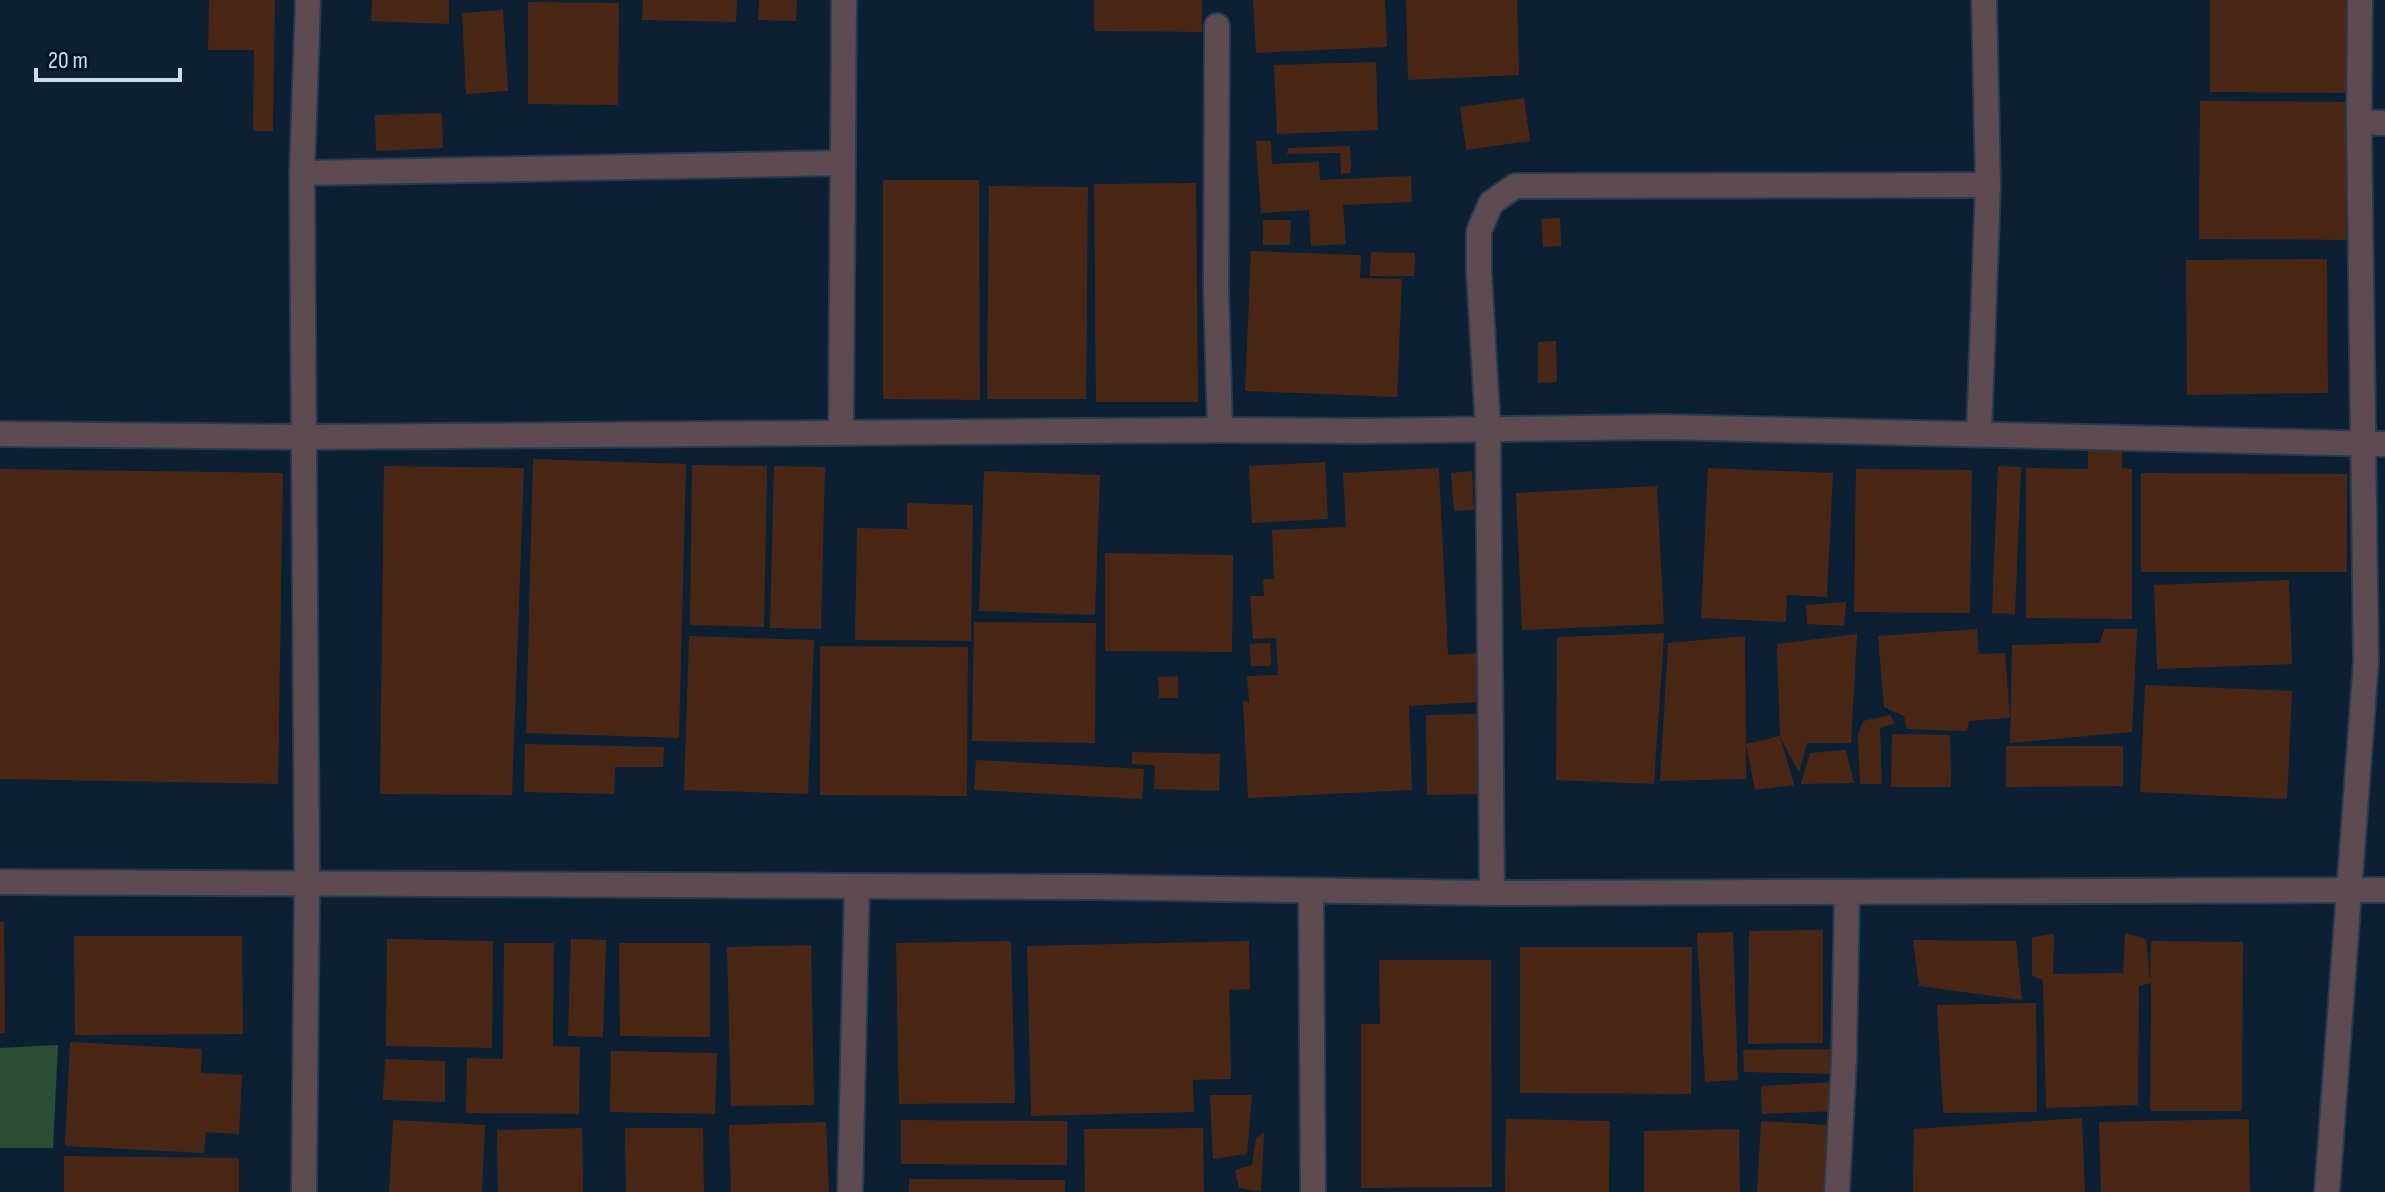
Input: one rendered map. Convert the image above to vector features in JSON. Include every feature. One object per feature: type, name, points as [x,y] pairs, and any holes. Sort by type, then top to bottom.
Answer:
[{"type":"street","points":[[304,1192],[307,885],[302,173],[308,0]]},
{"type":"street","points":[[841,432],[844,0]]},
{"type":"street","points":[[1979,434],[1988,185],[1984,0]]},
{"type":"street","points":[[2327,1192],[2366,661],[2374,444],[2359,122],[2360,0]]},
{"type":"street","points":[[1217,26],[1216,288],[1220,430]]},
{"type":"street","points":[[2359,122],[2385,123]]},
{"type":"street","points":[[302,173],[843,163]]},
{"type":"street","points":[[1492,893],[1488,428],[1479,273],[1479,231],[1491,203],[1515,186],[1988,185]]},
{"type":"street","points":[[0,434],[303,437],[1665,427],[2374,444]]},
{"type":"street","points":[[0,882],[1094,887],[1492,893],[2385,890]]},
{"type":"street","points":[[850,1192],[857,887]]},
{"type":"street","points":[[1311,892],[1313,1192]]},
{"type":"street","points":[[1837,1192],[1844,1060],[1847,893]]},
{"type":"green space","points":[[58,1045],[53,1148],[0,1148],[0,1048]]},
{"type":"building","points":[[209,0],[275,0],[273,131],[253,131],[254,50],[208,50]]},
{"type":"building","points":[[372,0],[449,0],[449,24],[371,21]]},
{"type":"building","points":[[643,0],[737,0],[736,22],[642,20]]},
{"type":"building","points":[[759,0],[797,0],[796,21],[758,20]]},
{"type":"building","points":[[1094,0],[1202,0],[1202,32],[1094,31]]},
{"type":"building","points":[[1253,0],[1385,0],[1387,47],[1256,53]]},
{"type":"building","points":[[1406,0],[1517,0],[1519,75],[1408,80]]},
{"type":"building","points":[[2210,0],[2348,0],[2347,93],[2210,92]]},
{"type":"building","points":[[528,2],[619,3],[618,105],[528,104]]},
{"type":"building","points":[[503,10],[508,91],[466,94],[462,13]]},
{"type":"building","points":[[1376,62],[1378,130],[1277,134],[1274,65]]},
{"type":"building","points":[[1524,98],[1530,141],[1466,150],[1460,107]]},
{"type":"building","points":[[2200,101],[2348,102],[2346,240],[2199,239]]},
{"type":"building","points":[[442,113],[443,148],[376,151],[375,115]]},
{"type":"building","points":[[1256,141],[1271,141],[1272,164],[1319,162],[1320,180],[1411,176],[1412,202],[1343,205],[1346,244],[1311,246],[1309,210],[1261,213]]},
{"type":"building","points":[[1350,146],[1351,173],[1341,174],[1340,153],[1287,154],[1288,148]]},
{"type":"building","points":[[883,180],[979,180],[980,400],[883,399]]},
{"type":"building","points":[[1196,183],[1198,402],[1096,402],[1094,184]]},
{"type":"building","points":[[989,186],[1088,187],[1086,399],[987,399]]},
{"type":"building","points":[[1560,218],[1561,246],[1543,247],[1541,219]]},
{"type":"building","points":[[1263,220],[1291,220],[1290,245],[1263,245]]},
{"type":"building","points":[[1251,251],[1361,255],[1360,278],[1402,279],[1397,397],[1245,391]]},
{"type":"building","points":[[1371,252],[1415,253],[1414,276],[1370,276]]},
{"type":"building","points":[[2327,259],[2328,393],[2187,395],[2186,260]]},
{"type":"building","points":[[1556,341],[1557,382],[1538,383],[1538,342]]},
{"type":"building","points":[[2088,445],[2122,446],[2122,468],[2132,469],[2132,619],[2026,618],[2026,468],[2088,469]]},
{"type":"building","points":[[533,459],[686,464],[679,738],[526,733]]},
{"type":"building","points":[[1325,462],[1328,519],[1252,523],[1249,466]]},
{"type":"building","points":[[692,465],[767,466],[764,627],[690,625]]},
{"type":"building","points":[[384,466],[524,468],[512,795],[380,794]]},
{"type":"building","points":[[774,466],[825,467],[821,629],[770,628]]},
{"type":"building","points":[[1998,466],[2021,467],[2015,614],[1992,613]]},
{"type":"building","points":[[1439,468],[1448,655],[1477,653],[1479,702],[1409,706],[1412,790],[1248,798],[1243,701],[1249,702],[1247,676],[1278,675],[1276,638],[1253,639],[1250,596],[1264,596],[1263,579],[1274,579],[1272,530],[1346,527],[1343,473]]},
{"type":"building","points":[[1708,468],[1833,473],[1827,597],[1787,595],[1786,622],[1701,618]]},
{"type":"building","points":[[0,469],[283,473],[278,784],[0,779]]},
{"type":"building","points":[[1856,469],[1972,470],[1970,613],[1854,612]]},
{"type":"building","points":[[984,471],[1100,475],[1095,615],[979,611]]},
{"type":"building","points":[[1472,471],[1474,510],[1454,511],[1451,473]]},
{"type":"building","points":[[2141,473],[2347,474],[2347,572],[2141,572]]},
{"type":"building","points":[[1657,486],[1664,624],[1522,630],[1516,493]]},
{"type":"building","points":[[907,503],[973,505],[971,641],[855,640],[857,528],[907,529]]},
{"type":"building","points":[[1105,553],[1233,555],[1232,652],[1105,651]]},
{"type":"building","points":[[2289,580],[2292,664],[2157,669],[2154,585]]},
{"type":"building","points":[[1846,602],[1844,626],[1807,624],[1806,605]]},
{"type":"building","points":[[974,622],[1096,623],[1095,743],[972,741]]},
{"type":"building","points":[[1977,629],[1979,654],[2005,653],[2010,718],[1969,721],[1967,731],[1907,729],[1904,716],[1884,707],[1878,636]]},
{"type":"building","points":[[2104,629],[2137,629],[2132,732],[2010,743],[2012,645],[2100,643]]},
{"type":"building","points":[[1664,633],[1654,784],[1556,780],[1557,637]]},
{"type":"building","points":[[1857,634],[1851,743],[1807,743],[1799,773],[1780,736],[1777,644]]},
{"type":"building","points":[[689,636],[814,640],[808,794],[684,790]]},
{"type":"building","points":[[1745,636],[1746,779],[1660,781],[1668,643]]},
{"type":"building","points":[[1270,643],[1271,666],[1251,666],[1250,644]]},
{"type":"building","points":[[820,646],[968,647],[967,796],[820,795]]},
{"type":"building","points":[[1178,676],[1178,698],[1159,698],[1158,677]]},
{"type":"building","points":[[2145,685],[2292,691],[2287,799],[2140,792]]},
{"type":"building","points":[[1478,714],[1479,794],[1427,795],[1426,715]]},
{"type":"building","points":[[1890,715],[1895,723],[1880,728],[1882,784],[1860,784],[1858,735],[1863,721]]},
{"type":"building","points":[[1892,734],[1950,735],[1951,787],[1891,787]]},
{"type":"building","points":[[1780,736],[1794,785],[1755,790],[1746,744]]},
{"type":"building","points":[[525,744],[664,747],[663,767],[615,767],[614,794],[524,792]]},
{"type":"building","points":[[2006,746],[2123,746],[2123,786],[2006,787]]},
{"type":"building","points":[[1846,750],[1854,783],[1801,784],[1810,753]]},
{"type":"building","points":[[1132,752],[1220,754],[1219,791],[1154,789],[1155,765],[1132,764]]},
{"type":"building","points":[[976,760],[1144,769],[1142,799],[974,790]]},
{"type":"building","points":[[0,922],[4,922],[5,1033],[0,1033]]},
{"type":"building","points":[[1823,930],[1823,1043],[1748,1044],[1749,931]]},
{"type":"building","points":[[1733,932],[1738,1080],[1705,1082],[1697,933]]},
{"type":"building","points":[[2125,933],[2146,939],[2150,980],[2151,941],[2243,942],[2242,1111],[2150,1111],[2151,983],[2139,986],[2138,1105],[2046,1108],[2043,980],[2032,976],[2032,937],[2054,934],[2053,974],[2123,973]]},
{"type":"building","points":[[74,936],[242,936],[243,1034],[75,1035]]},
{"type":"building","points":[[387,939],[493,941],[492,1048],[386,1046]]},
{"type":"building","points":[[571,939],[606,940],[603,1037],[568,1036]]},
{"type":"building","points":[[1913,940],[2016,941],[2022,1000],[1919,986]]},
{"type":"building","points":[[1011,941],[1015,1103],[899,1104],[896,943]]},
{"type":"building","points":[[1249,941],[1250,989],[1229,990],[1231,1079],[1193,1080],[1194,1112],[1031,1116],[1027,946]]},
{"type":"building","points":[[504,943],[554,943],[553,1046],[580,1047],[579,1114],[466,1113],[467,1058],[503,1059]]},
{"type":"building","points":[[619,943],[710,943],[710,1037],[620,1036]]},
{"type":"building","points":[[811,945],[814,1105],[731,1106],[727,947]]},
{"type":"building","points":[[1520,947],[1692,947],[1691,1094],[1520,1093]]},
{"type":"building","points":[[1379,960],[1491,960],[1492,1187],[1361,1188],[1361,1024],[1380,1024]]},
{"type":"building","points":[[2036,1003],[2037,1112],[1943,1113],[1937,1005]]},
{"type":"building","points":[[70,1042],[202,1049],[201,1073],[242,1075],[239,1134],[206,1132],[204,1153],[65,1146]]},
{"type":"building","points":[[1834,1049],[1831,1074],[1744,1072],[1743,1050]]},
{"type":"building","points":[[611,1051],[717,1053],[715,1114],[610,1112]]},
{"type":"building","points":[[385,1059],[445,1061],[445,1102],[383,1100]]},
{"type":"building","points":[[1835,1082],[1836,1111],[1762,1114],[1761,1086]]},
{"type":"building","points":[[1210,1095],[1252,1095],[1247,1154],[1213,1159]]},
{"type":"building","points":[[2082,1118],[2085,1192],[1913,1192],[1914,1129]]},
{"type":"building","points":[[1506,1119],[1610,1121],[1609,1192],[1505,1192]]},
{"type":"building","points":[[2249,1119],[2250,1192],[2101,1192],[2099,1122]]},
{"type":"building","points":[[393,1120],[485,1125],[482,1192],[389,1192]]},
{"type":"building","points":[[901,1120],[1067,1121],[1067,1165],[901,1164]]},
{"type":"building","points":[[1761,1121],[1830,1125],[1826,1192],[1757,1192]]},
{"type":"building","points":[[826,1122],[829,1192],[731,1192],[729,1125]]},
{"type":"building","points":[[582,1128],[583,1192],[498,1192],[497,1130]]},
{"type":"building","points":[[625,1128],[703,1128],[704,1192],[626,1192]]},
{"type":"building","points":[[1203,1128],[1204,1192],[1085,1192],[1084,1129]]},
{"type":"building","points":[[1739,1129],[1740,1192],[1644,1192],[1644,1131]]},
{"type":"building","points":[[1264,1132],[1261,1192],[1239,1188],[1235,1170],[1252,1165],[1256,1138]]},
{"type":"building","points":[[64,1156],[239,1158],[239,1192],[64,1192]]},
{"type":"building","points":[[909,1179],[1065,1180],[1065,1192],[909,1192]]}]
